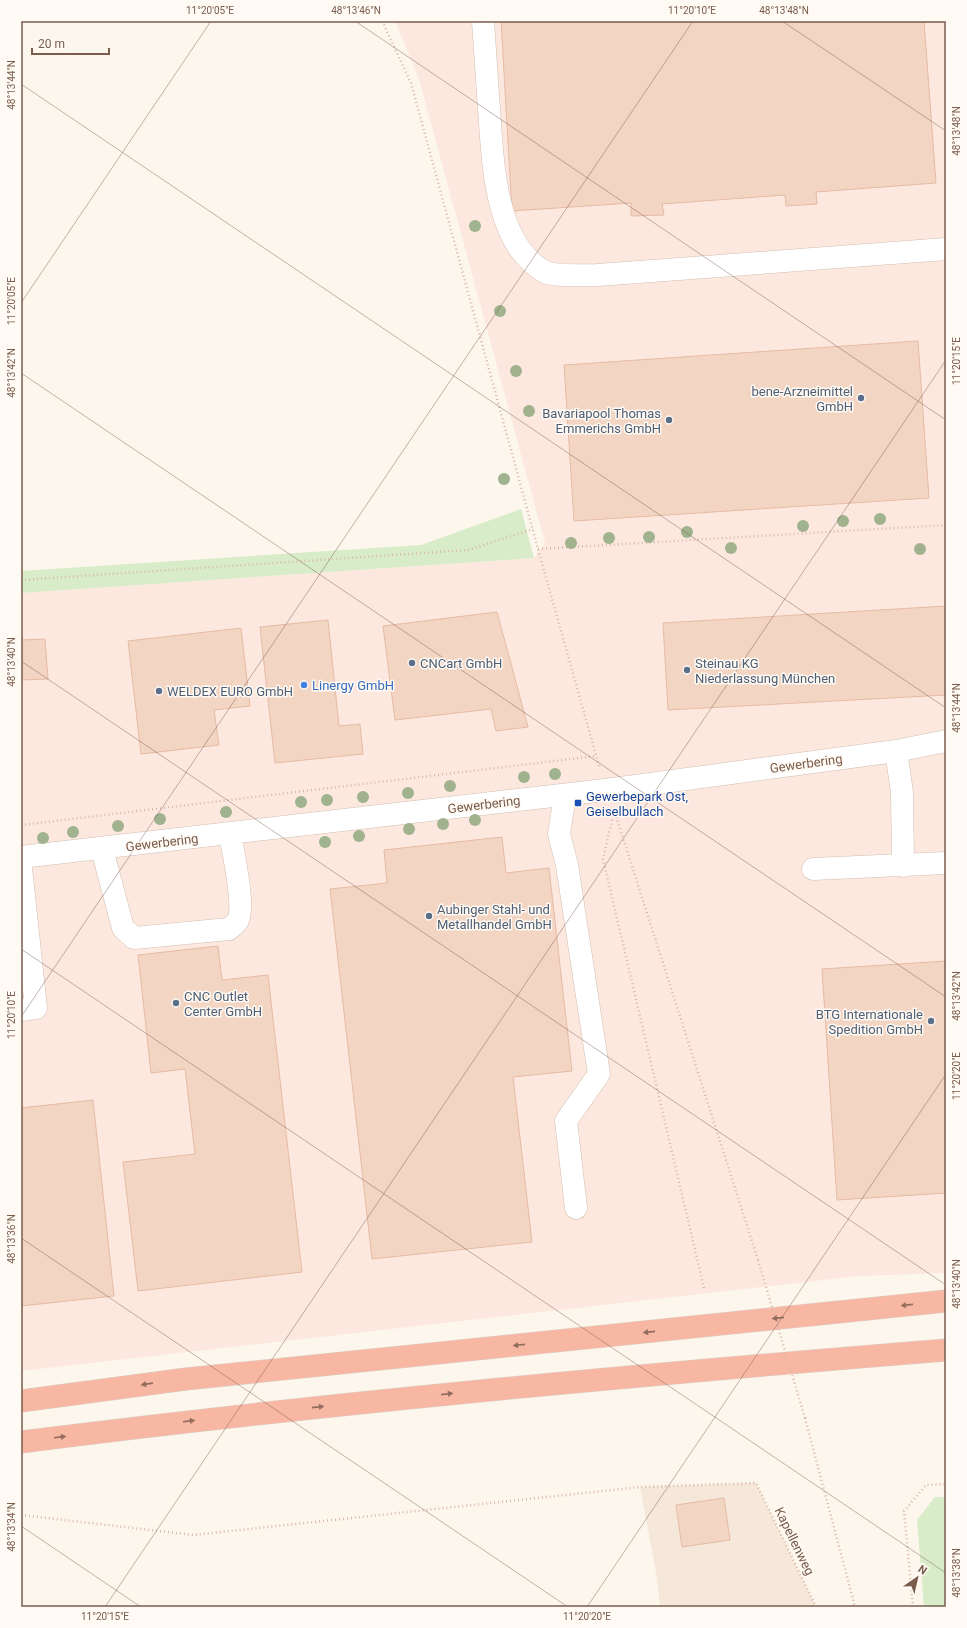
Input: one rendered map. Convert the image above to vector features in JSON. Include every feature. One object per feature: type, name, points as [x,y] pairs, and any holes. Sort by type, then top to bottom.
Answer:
[{"type":"highway","points":[[21,1401],[186,1379],[946,1301]]},
{"type":"highway","points":[[21,1442],[188,1421],[625,1376],[946,1350]]},
{"type":"street","points":[[483,21],[492,158],[499,200],[510,231],[524,254],[544,272],[572,276],[598,275],[946,249]]},
{"type":"street","name":"Gewerbering","points":[[21,857],[102,849],[605,790],[896,751],[946,741]]},
{"type":"street","points":[[896,751],[902,792],[903,866]]},
{"type":"street","points":[[565,795],[560,834],[567,865],[599,1074],[566,1121],[576,1208]]},
{"type":"street","points":[[102,849],[123,928],[134,938],[229,929],[238,920],[240,904],[236,866],[230,834]]},
{"type":"street","points":[[814,870],[946,864]]},
{"type":"street","points":[[21,868],[36,1008],[21,1010]]},
{"type":"path","points":[[382,21],[411,83],[605,790],[614,812],[758,1260],[805,1418],[855,1607]]},
{"type":"path","points":[[538,549],[946,525]]},
{"type":"path","points":[[21,580],[468,550],[533,529]]},
{"type":"path","points":[[21,825],[596,756]]},
{"type":"path","points":[[614,812],[603,859],[704,1288]]},
{"type":"path","name":"Kapellenweg","points":[[21,1515],[193,1535],[640,1487],[756,1483],[816,1607]]},
{"type":"path","points":[[913,1607],[904,1511],[926,1485],[946,1484]]},
{"type":"shaded area","points":[[395,21],[946,21],[946,1273],[859,1276],[21,1371],[21,593],[534,558],[545,543],[419,79]]},
{"type":"shaded area","points":[[756,1483],[816,1607],[660,1607],[657,1578],[640,1487]]},
{"type":"green space","points":[[521,509],[534,558],[21,593],[21,571],[421,545]]},
{"type":"green space","points":[[935,1497],[946,1497],[946,1607],[924,1607],[917,1520]]},
{"type":"building","points":[[501,21],[924,21],[936,183],[816,192],[817,204],[786,206],[785,195],[662,204],[664,215],[631,216],[631,203],[512,211]]},
{"type":"building","points":[[918,341],[929,498],[574,521],[564,365]]},
{"type":"building","points":[[946,606],[946,695],[668,710],[663,623]]},
{"type":"building","points":[[497,612],[528,727],[496,731],[491,709],[395,720],[383,626]]},
{"type":"building","points":[[328,620],[339,726],[360,724],[363,754],[275,763],[260,627]]},
{"type":"building","points":[[241,628],[250,706],[214,710],[219,745],[141,754],[128,641]]},
{"type":"building","points":[[45,639],[48,679],[21,680],[21,640]]},
{"type":"building","points":[[502,837],[506,873],[549,868],[572,1071],[513,1077],[532,1242],[372,1259],[330,889],[387,883],[384,850]]},
{"type":"building","points":[[218,946],[222,980],[268,975],[302,1272],[138,1291],[123,1162],[195,1154],[185,1069],[151,1073],[138,955]]},
{"type":"building","points":[[946,961],[946,1193],[837,1200],[822,969]]},
{"type":"building","points":[[93,1100],[114,1296],[21,1306],[21,1108]]},
{"type":"building","points":[[724,1498],[730,1540],[682,1547],[676,1505]]},
{"type":"place","name":"bene-Arzneimittel GmbH","points":[[861,398]]},
{"type":"place","name":"Bavariapool Thomas Emmerichs GmbH","points":[[669,420]]},
{"type":"place","name":"CNCart GmbH","points":[[412,663]]},
{"type":"place","name":"Steinau KG Niederlassung München","points":[[687,670]]},
{"type":"place","name":"Linergy GmbH","points":[[304,685]]},
{"type":"place","name":"WELDEX EURO GmbH","points":[[159,691]]},
{"type":"place","name":"Gewerbepark Ost, Geiselbullach","points":[[578,803]]},
{"type":"place","name":"Aubinger Stahl- und Metallhandel GmbH","points":[[429,916]]},
{"type":"place","name":"CNC Outlet Center GmbH","points":[[176,1003]]},
{"type":"place","name":"BTG Internationale Spedition GmbH","points":[[931,1021]]}]
